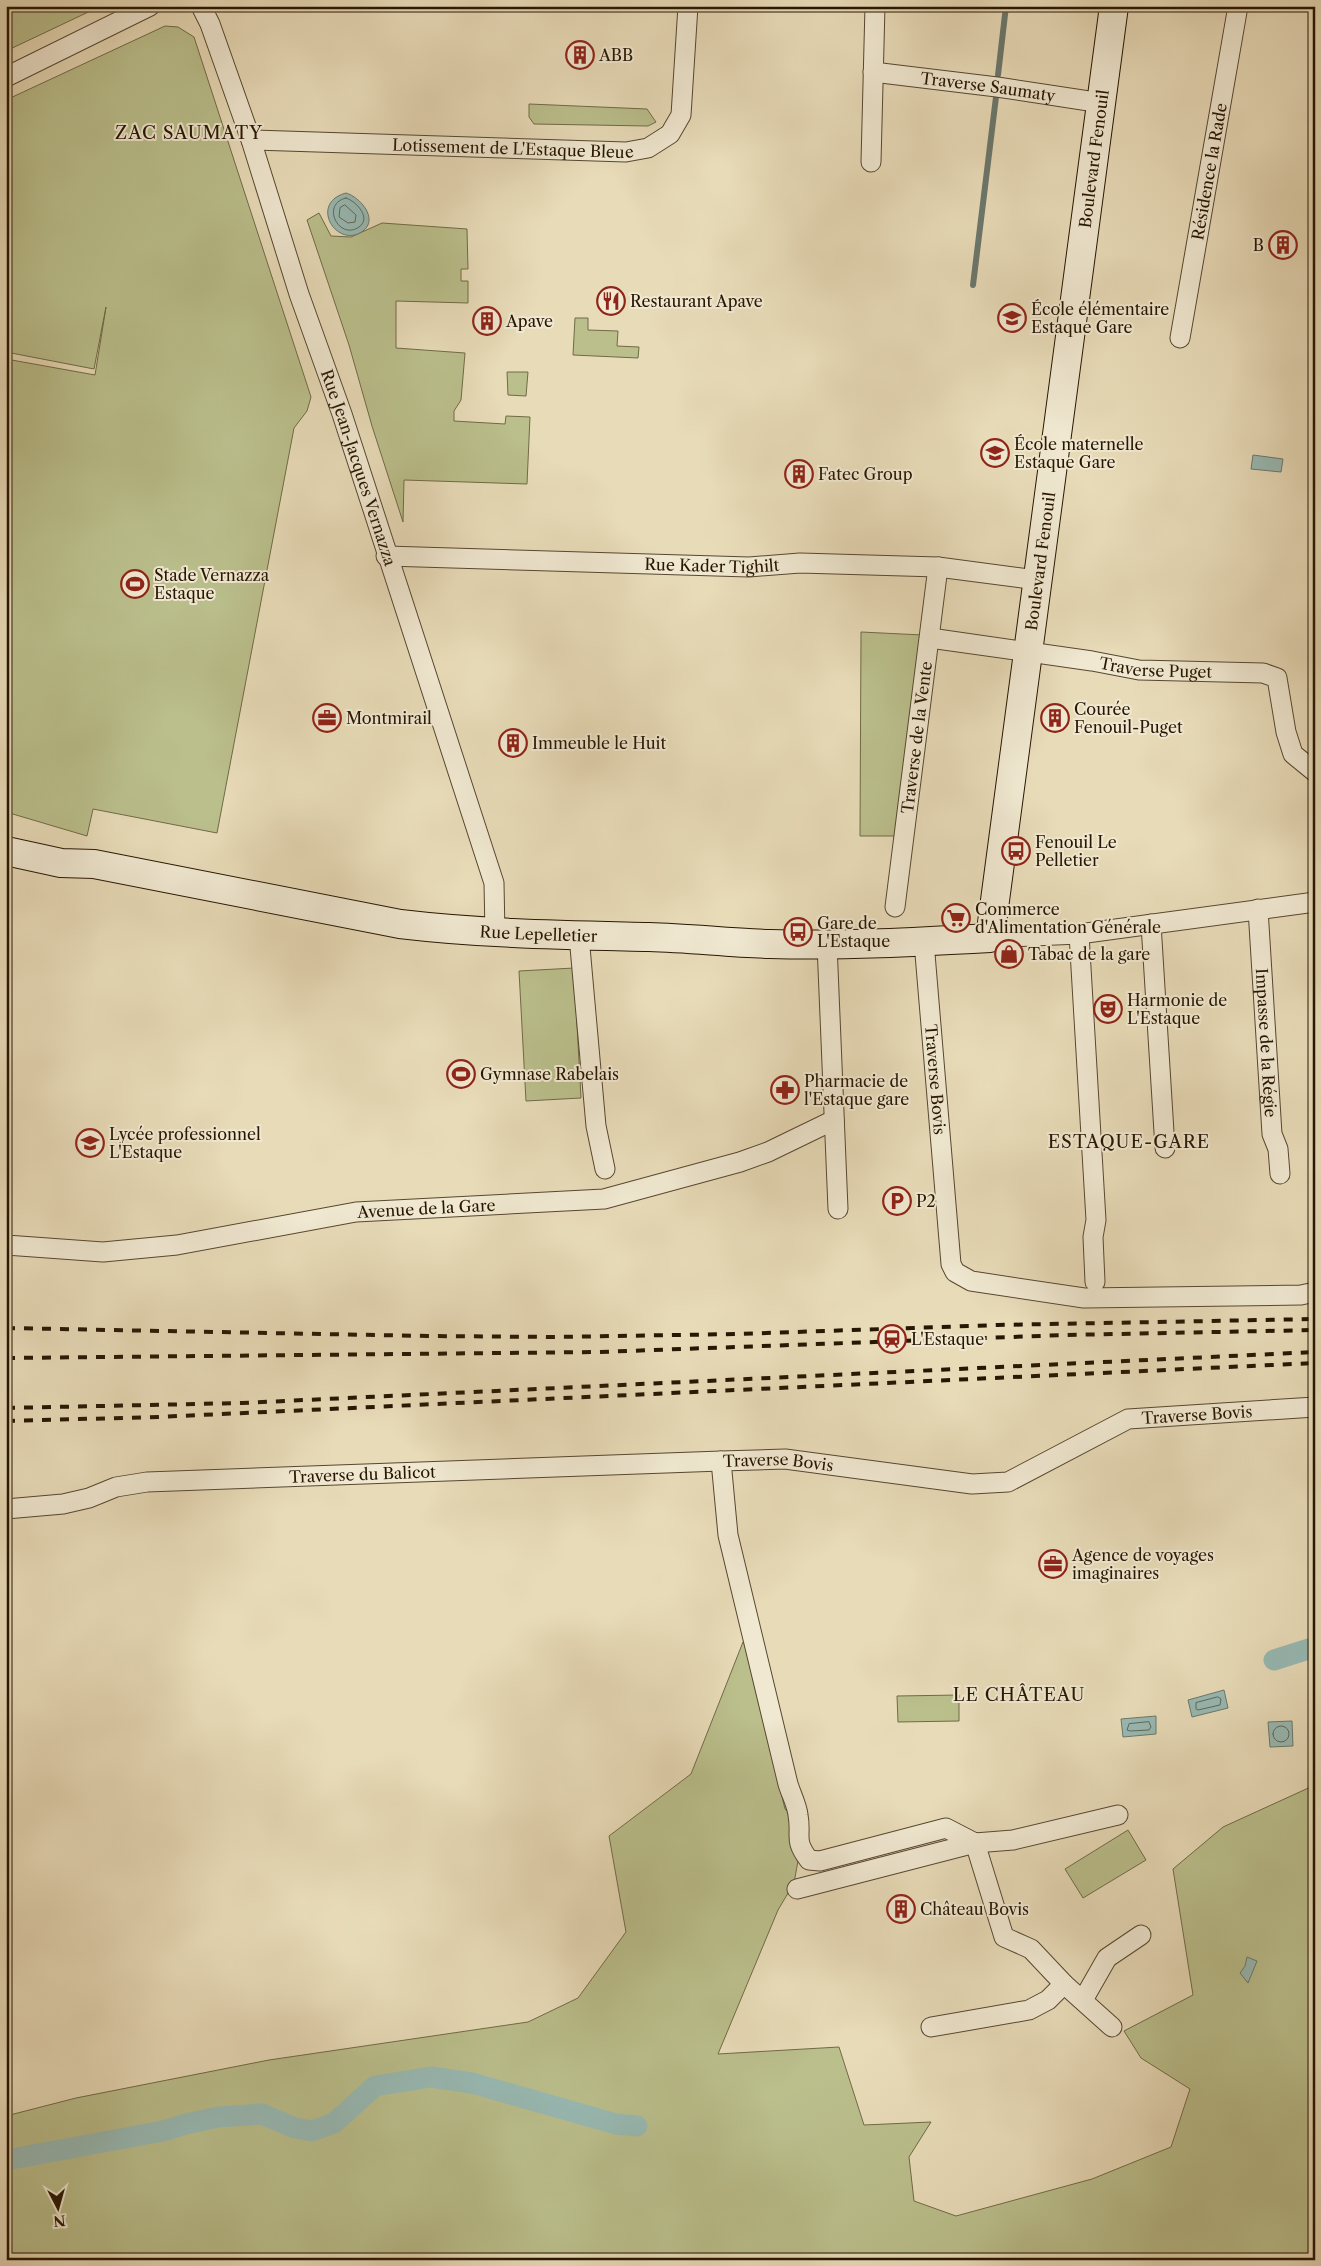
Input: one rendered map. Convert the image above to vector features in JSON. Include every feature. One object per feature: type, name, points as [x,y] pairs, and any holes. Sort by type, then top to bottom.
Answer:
[{"type":"street","points":[[6,77],[150,6]]},
{"type":"street","name":"Rue Jean-Jacques Vernazza","points":[[201,6],[210,24],[251,140],[298,294],[342,414],[386,556],[494,883],[495,934]]},
{"type":"street","name":"Lotissement de L'Estaque Bleue","points":[[251,140],[626,152],[648,148],[670,134],[681,115],[688,6]]},
{"type":"street","points":[[871,162],[876,6]]},
{"type":"street","name":"Boulevard Fenouil","points":[[990,938],[1114,6]]},
{"type":"street","name":"Résidence la Rade","points":[[1180,338],[1238,6]]},
{"type":"street","name":"Traverse Saumaty","points":[[873,72],[997,86],[1102,103]]},
{"type":"street","name":"Rue Kader Tighilt","points":[[386,556],[749,568],[800,564],[938,567],[1037,580]]},
{"type":"street","name":"Traverse de la Vente","points":[[896,907],[938,567]]},
{"type":"street","name":"Traverse Puget","points":[[930,638],[1028,651],[1119,665],[1138,670],[1263,673],[1277,678],[1286,732],[1293,754],[1315,772]]},
{"type":"street","name":"Rue Lepelletier","points":[[6,835],[65,848],[94,864]]},
{"type":"street","name":"Rue Lepelletier","points":[[6,851],[61,863],[94,864],[400,924],[495,934],[652,937],[768,944],[924,942],[990,938]]},
{"type":"street","points":[[990,938],[1079,934],[1315,902]]},
{"type":"street","name":"Impasse de la Régie","points":[[1258,909],[1272,1134],[1278,1148],[1280,1174]]},
{"type":"street","points":[[1151,924],[1165,1148]]},
{"type":"street","points":[[1079,934],[1096,1220],[1093,1236],[1095,1282]]},
{"type":"street","points":[[580,936],[596,1126],[605,1169]]},
{"type":"street","name":"Traverse Bovis","points":[[924,942],[951,1264],[955,1272],[971,1281],[1084,1298],[1301,1295],[1315,1292]]},
{"type":"street","points":[[827,944],[838,1209]]},
{"type":"street","name":"Avenue de la Gare","points":[[6,1245],[103,1252],[178,1245],[356,1212],[604,1199],[740,1162],[768,1152],[834,1120]]},
{"type":"street","name":"Traverse Bovis","points":[[975,1843],[946,1828],[820,1861],[809,1860],[800,1848],[798,1815],[788,1784],[728,1535],[721,1461],[785,1459],[972,1484],[1008,1482],[1128,1419],[1315,1407]]},
{"type":"street","name":"Traverse du Balicot","points":[[6,1509],[63,1504],[89,1498],[116,1487],[147,1482],[721,1461]]},
{"type":"street","points":[[797,1889],[975,1843],[1013,1840],[1118,1815]]},
{"type":"street","points":[[975,1843],[1004,1937],[1031,1948],[1064,1984],[1112,2027]]},
{"type":"street","points":[[1083,2000],[1107,1958],[1141,1935]]},
{"type":"street","points":[[931,2027],[1029,2010],[1048,2000],[1064,1984]]},
{"type":"green space","points":[[6,6],[101,6],[6,51]]},
{"type":"green space","points":[[165,26],[178,27],[194,37],[311,397],[307,411],[294,428],[217,833],[93,809],[87,836],[6,812],[6,359],[95,375],[106,307],[94,369],[6,352],[6,100]]},
{"type":"green space","points":[[529,104],[647,109],[656,122],[648,126],[534,124],[529,117]]},
{"type":"green space","points":[[319,213],[331,236],[351,237],[382,223],[467,229],[468,269],[461,269],[461,281],[468,281],[468,303],[396,301],[396,348],[465,353],[461,400],[454,411],[454,421],[505,424],[506,416],[530,417],[527,484],[404,480],[403,522],[372,426],[349,345],[307,220]]},
{"type":"green space","points":[[575,318],[588,318],[588,330],[618,331],[617,346],[639,347],[638,358],[573,355]]},
{"type":"green space","points":[[507,372],[528,372],[526,396],[508,395]]},
{"type":"green space","points":[[861,632],[923,635],[900,836],[860,836]]},
{"type":"green space","points":[[574,968],[581,1098],[526,1101],[519,971]]},
{"type":"green space","points":[[743,1642],[745,1643],[785,1809],[804,1828],[794,1883],[778,1910],[718,2054],[839,2047],[864,2125],[931,2122],[909,2157],[914,2201],[956,2216],[1092,2179],[1171,2147],[1190,2089],[1141,2058],[1124,2031],[1193,1995],[1173,1869],[1223,1827],[1315,1785],[1315,2260],[6,2260],[6,2116],[76,2098],[269,2060],[528,2022],[578,1998],[626,1932],[609,1836],[691,1774]]},
{"type":"green space","points":[[959,1695],[959,1721],[898,1722],[897,1696]]},
{"type":"green space","points":[[1128,1830],[1146,1860],[1083,1898],[1065,1869]]},
{"type":"water","points":[[346,193],[362,204],[366,209],[369,221],[363,231],[353,235],[344,234],[336,230],[328,214],[329,206],[335,198]]},
{"type":"water","points":[[1253,455],[1283,459],[1281,472],[1251,469]]},
{"type":"water","points":[[1224,1690],[1228,1708],[1192,1717],[1188,1700]]},
{"type":"water","points":[[1156,1716],[1156,1734],[1123,1737],[1121,1719]]},
{"type":"water","points":[[1292,1721],[1293,1746],[1270,1747],[1268,1722]]},
{"type":"water","points":[[1247,1957],[1257,1961],[1248,1983],[1240,1973],[1245,1966]]},
{"type":"waterway","points":[[998,75],[1006,6]]},
{"type":"waterway","points":[[973,285],[996,97]]},
{"type":"waterway","points":[[1274,1660],[1315,1647]]},
{"type":"waterway","points":[[6,2160],[163,2131],[218,2117],[262,2114],[295,2128],[312,2131],[334,2123],[375,2086],[431,2077],[472,2083],[616,2124],[637,2126]]},
{"type":"railway","points":[[6,1328],[553,1337],[1315,1319]]},
{"type":"railway","points":[[6,1358],[599,1352],[1066,1335],[1315,1330]]},
{"type":"railway","points":[[6,1408],[242,1403],[1315,1352]]},
{"type":"railway","points":[[6,1421],[158,1417],[1315,1363]]},
{"type":"place","name":"ABB","points":[[580,55]]},
{"type":"place","name":"B","points":[[1283,245]]},
{"type":"place","name":"Restaurant Apave","points":[[611,301]]},
{"type":"place","name":"École élémentaire Estaque Gare","points":[[1012,318]]},
{"type":"place","name":"Apave","points":[[487,321]]},
{"type":"place","name":"École maternelle Estaque Gare","points":[[995,453]]},
{"type":"place","name":"Fatec Group","points":[[799,474]]},
{"type":"place","name":"Stade Vernazza Estaque","points":[[135,584]]},
{"type":"place","name":"Montmirail","points":[[327,718]]},
{"type":"place","name":"Courée Fenouil-Puget","points":[[1055,718]]},
{"type":"place","name":"Immeuble le Huit","points":[[513,743]]},
{"type":"place","name":"Fenouil Le Pelletier","points":[[1016,851]]},
{"type":"place","name":"Commerce d'Alimentation Générale","points":[[956,918]]},
{"type":"place","name":"Gare de L'Estaque","points":[[798,932]]},
{"type":"place","name":"Tabac de la gare","points":[[1009,954]]},
{"type":"place","name":"Harmonie de L'Estaque","points":[[1108,1009]]},
{"type":"place","name":"Gymnase Rabelais","points":[[461,1074]]},
{"type":"place","name":"Pharmacie de l'Estaque gare","points":[[785,1090]]},
{"type":"place","name":"Lycée professionnel L'Estaque","points":[[90,1143]]},
{"type":"place","name":"P2","points":[[897,1201]]},
{"type":"place","name":"L'Estaque","points":[[892,1339]]},
{"type":"place","name":"Agence de voyages imaginaires","points":[[1053,1564]]},
{"type":"place","name":"Château Bovis","points":[[901,1909]]},
{"type":"district","name":"ZAC SAUMATY","points":[[189,133]]},
{"type":"district","name":"ESTAQUE-GARE","points":[[1129,1142]]},
{"type":"district","name":"LE CHÂTEAU","points":[[1019,1695]]}]
